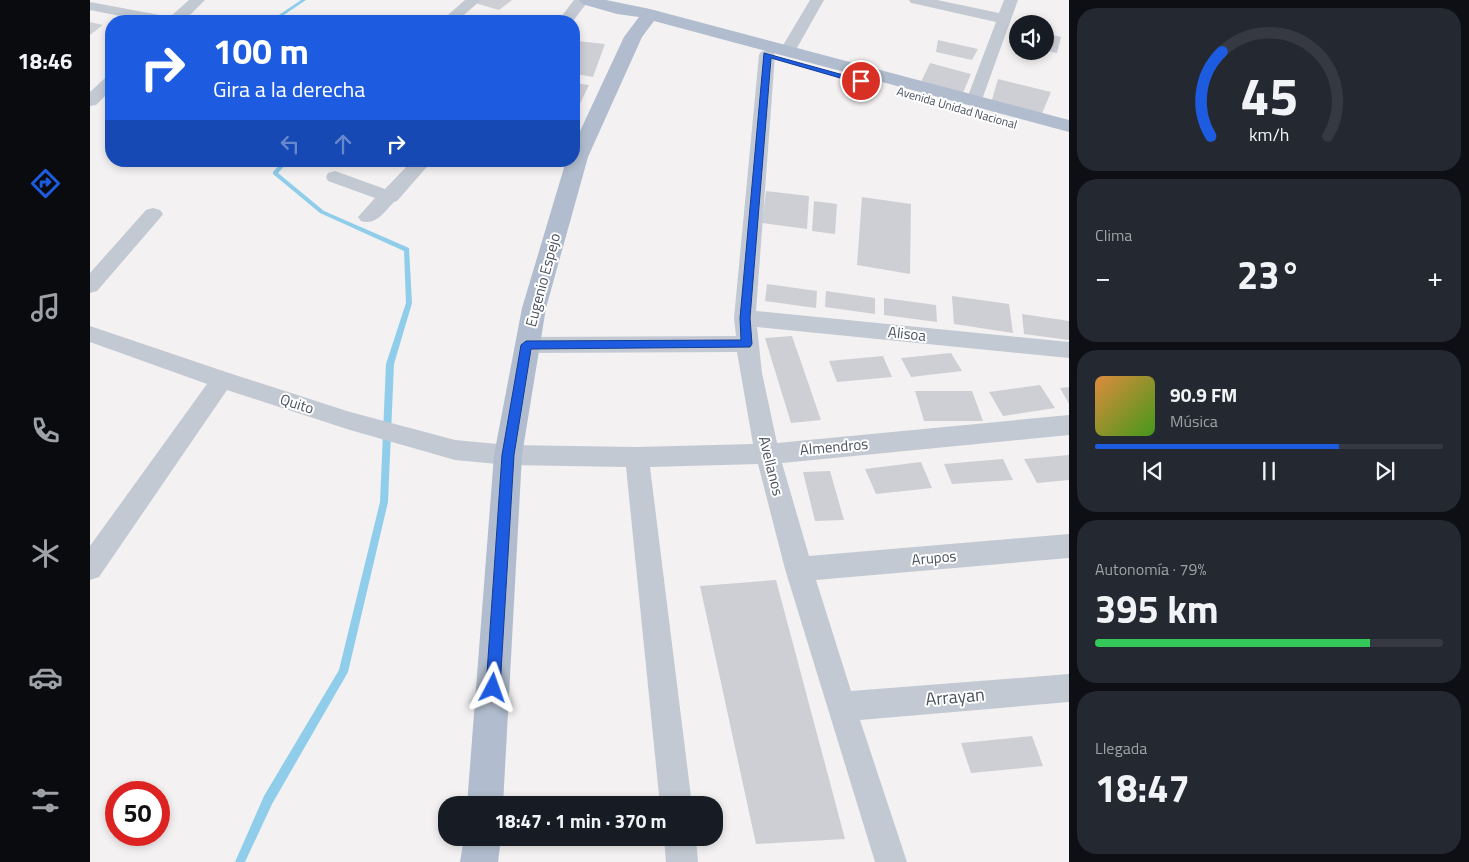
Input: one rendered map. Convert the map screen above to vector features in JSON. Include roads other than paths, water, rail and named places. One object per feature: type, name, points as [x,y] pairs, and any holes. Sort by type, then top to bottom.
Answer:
[{"type":"main road","name":"Avenida Unidad Nacional","points":[[588,0],[617,9],[626,17],[646,18],[777,53],[1069,126]]},
{"type":"main road","name":"Eugenio Espejo","points":[[580,153],[633,37],[646,18]]},
{"type":"main road","name":"Avenida Unidad Nacional","points":[[777,53],[1069,139]]},
{"type":"main road","name":"Eugenio Espejo","points":[[487,796],[508,455],[534,308],[575,167]]},
{"type":"main road","points":[[479,862],[482,846]]},
{"type":"street","points":[[182,15],[198,0]]},
{"type":"street","points":[[455,15],[474,0]]},
{"type":"street","points":[[570,15],[582,0]]},
{"type":"street","points":[[777,53],[817,0]]},
{"type":"street","points":[[916,0],[1005,19]]},
{"type":"street","points":[[974,101],[1012,0]]},
{"type":"street","points":[[91,7],[134,15]]},
{"type":"street","name":"Avellanos","points":[[777,53],[745,318],[746,344],[767,454],[798,569],[890,862]]},
{"type":"street","points":[[90,101],[105,87]]},
{"type":"street","points":[[368,217],[417,167]]},
{"type":"street","points":[[335,177],[390,196]]},
{"type":"street","points":[[90,286],[153,214]]},
{"type":"street","name":"Alisoa","points":[[745,318],[1069,350]]},
{"type":"street","name":"Quito","points":[[90,334],[228,382],[350,421],[455,450],[508,455]]},
{"type":"street","points":[[526,345],[746,344]]},
{"type":"street","points":[[90,568],[228,382]]},
{"type":"street","name":"Almendros","points":[[508,455],[636,458],[767,454],[1069,425]]},
{"type":"street","points":[[636,458],[675,796]]},
{"type":"street","name":"Arupos","points":[[798,569],[1069,546]]},
{"type":"street","name":"Arrayan","points":[[841,706],[1069,688]]},
{"type":"street","points":[[681,846],[682,862]]},
{"type":"waterway","points":[[281,15],[304,0]]},
{"type":"waterway","points":[[240,862],[268,800],[343,672],[384,502],[390,364],[409,303],[407,250],[322,212],[275,173],[280,167]]}]
